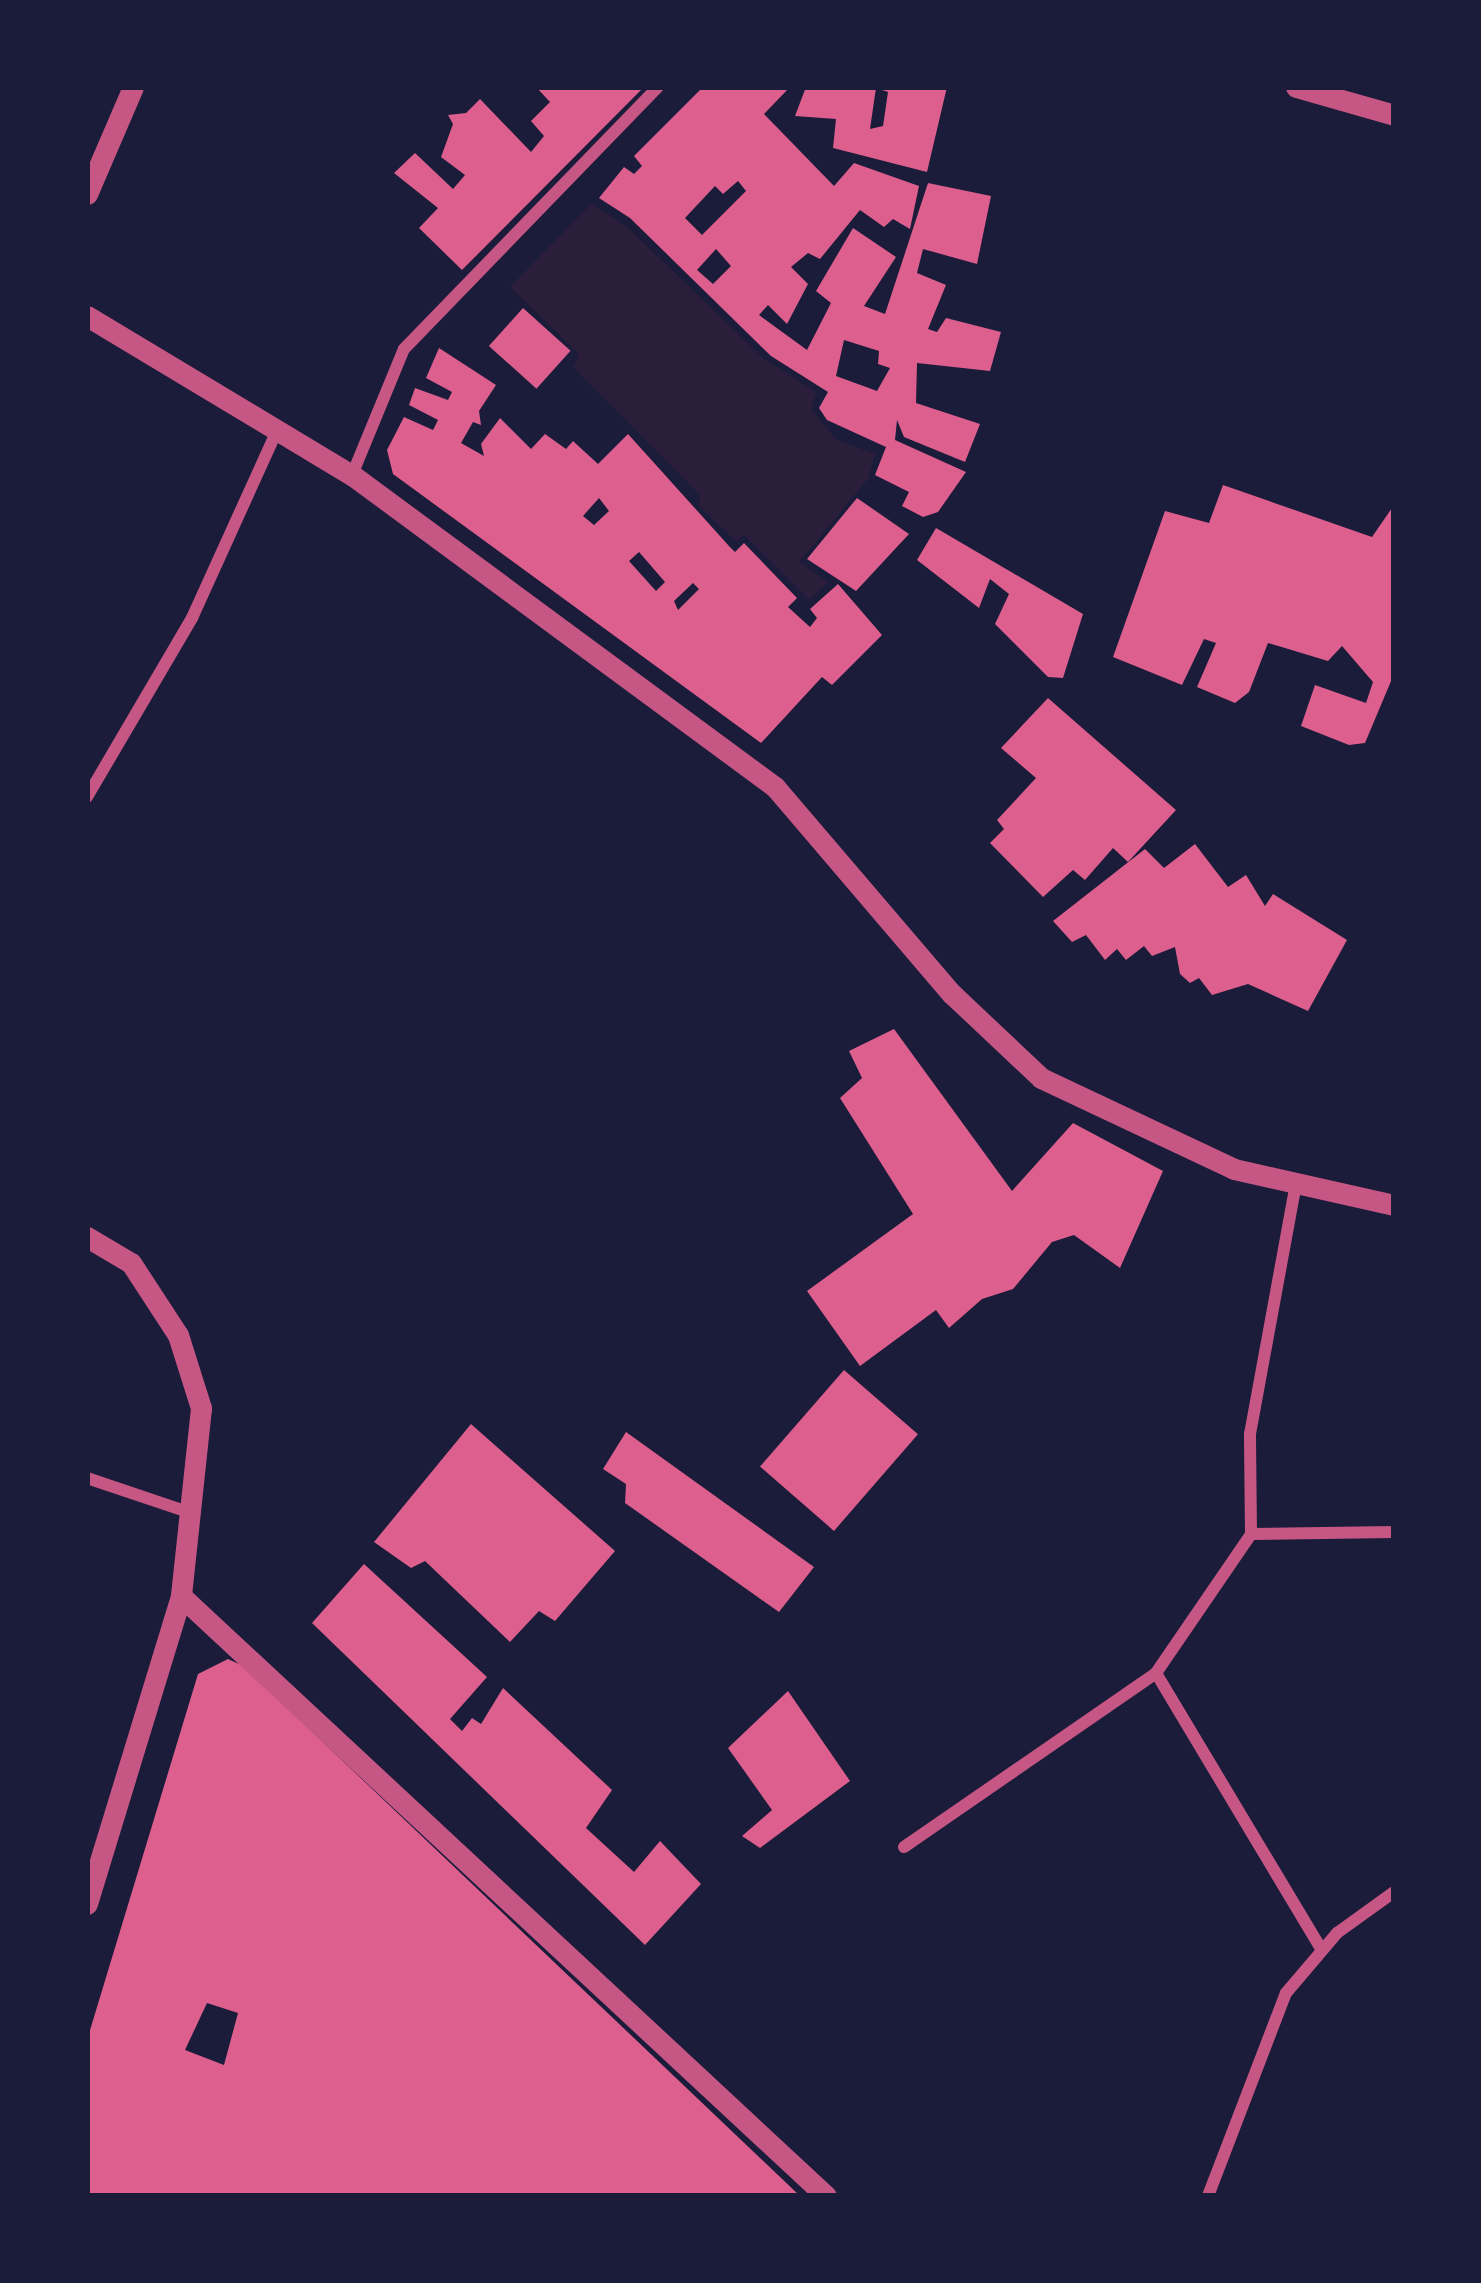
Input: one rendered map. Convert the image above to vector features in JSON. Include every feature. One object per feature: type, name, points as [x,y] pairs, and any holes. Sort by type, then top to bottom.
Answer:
[{"type":"street","points":[[87,194],[133,87]]},
{"type":"street","points":[[352,475],[404,350],[658,87]]},
{"type":"street","points":[[1296,87],[1394,115]]},
{"type":"street","points":[[87,316],[352,475],[776,787],[952,994],[1041,1078],[1234,1169],[1394,1205]]},
{"type":"street","points":[[87,797],[192,618],[277,430]]},
{"type":"street","points":[[904,1847],[1156,1673],[1250,1534],[1250,1434],[1296,1183]]},
{"type":"street","points":[[87,1237],[131,1263],[178,1334],[201,1408],[182,1596],[87,1904]]},
{"type":"street","points":[[87,1478],[188,1512]]},
{"type":"street","points":[[1250,1534],[1394,1532]]},
{"type":"street","points":[[182,1596],[826,2196]]},
{"type":"street","points":[[1156,1673],[1322,1950]]},
{"type":"street","points":[[1208,2196],[1286,1993],[1322,1950],[1394,1892]]},
{"type":"shaded area","points":[[591,204],[626,226],[763,358],[816,392],[811,409],[837,440],[875,454],[868,479],[799,562],[828,582],[809,600],[744,535],[736,542],[699,505],[700,495],[573,367],[579,354],[510,287]]},
{"type":"building","points":[[536,87],[644,87],[462,270],[419,228],[438,208],[394,173],[415,153],[453,189],[465,175],[441,157],[453,124],[448,115],[466,113],[480,99],[531,152],[544,136],[531,121],[550,102]]},
{"type":"building","points":[[703,87],[790,87],[764,114],[834,186],[854,163],[919,186],[910,229],[893,219],[884,227],[860,210],[820,259],[808,253],[791,267],[808,284],[787,324],[768,305],[759,315],[807,350],[831,303],[816,291],[853,228],[896,257],[864,306],[885,314],[928,183],[991,196],[977,264],[923,249],[917,273],[946,285],[928,329],[937,332],[946,318],[1001,332],[990,371],[917,363],[916,403],[980,424],[965,462],[904,437],[897,420],[895,440],[966,472],[938,512],[923,517],[902,506],[909,492],[875,475],[886,447],[827,420],[819,408],[828,392],[771,356],[630,218],[599,198],[624,167],[634,174],[642,166],[634,156]],"holes":[[[738,181],[746,191],[702,235],[685,218],[715,186],[723,194]],[[716,249],[731,266],[713,284],[697,270]],[[844,340],[879,351],[878,364],[890,368],[877,391],[836,376]]]},
{"type":"building","points":[[806,87],[947,87],[927,172],[833,148],[836,119],[795,116]],"holes":[[[876,88],[888,92],[883,126],[870,129]]]},
{"type":"building","points":[[523,308],[571,351],[536,389],[489,346]]},
{"type":"building","points":[[439,348],[496,385],[479,411],[481,425],[473,422],[461,443],[484,456],[481,444],[500,418],[531,449],[545,434],[566,449],[573,441],[598,464],[628,434],[735,552],[744,543],[797,598],[788,607],[810,627],[817,618],[810,609],[838,584],[882,635],[832,685],[822,677],[761,743],[393,474],[387,450],[404,417],[433,430],[438,420],[409,405],[415,388],[448,400],[452,392],[426,378]],"holes":[[[599,498],[609,511],[594,525],[583,516]],[[639,552],[665,582],[656,591],[629,561]],[[693,583],[699,589],[678,610],[674,601]]]},
{"type":"building","points":[[1223,485],[1372,537],[1394,505],[1394,674],[1365,743],[1349,745],[1301,726],[1315,685],[1366,703],[1373,682],[1342,646],[1328,661],[1268,643],[1249,692],[1235,703],[1197,687],[1216,643],[1204,639],[1182,685],[1113,657],[1165,511],[1209,523]]},
{"type":"building","points":[[857,498],[909,534],[856,591],[807,559]]},
{"type":"building","points":[[936,528],[1083,614],[1063,678],[1048,677],[995,624],[1009,594],[990,579],[979,608],[917,560]]},
{"type":"building","points":[[1048,698],[1176,810],[1128,862],[1113,848],[1085,880],[1073,870],[1043,897],[990,843],[1004,829],[997,820],[1036,778],[1001,748]]},
{"type":"building","points":[[1195,844],[1228,887],[1246,875],[1265,906],[1273,894],[1347,940],[1308,1011],[1248,984],[1212,995],[1199,978],[1190,983],[1180,974],[1175,947],[1152,956],[1144,946],[1126,960],[1117,949],[1105,960],[1086,935],[1072,942],[1053,921],[1145,849],[1164,868]]},
{"type":"building","points":[[894,1029],[1012,1191],[1073,1123],[1163,1171],[1120,1268],[1074,1235],[1052,1242],[1013,1289],[982,1299],[949,1328],[936,1310],[860,1366],[807,1291],[913,1214],[840,1098],[862,1078],[849,1051]]},
{"type":"building","points":[[844,1370],[918,1434],[834,1531],[760,1467]]},
{"type":"building","points":[[471,1424],[615,1551],[555,1621],[539,1611],[510,1642],[425,1561],[411,1568],[374,1542]]},
{"type":"building","points":[[626,1432],[814,1567],[779,1612],[625,1503],[626,1484],[603,1469]]},
{"type":"building","points":[[364,1564],[487,1677],[450,1719],[462,1731],[472,1718],[481,1724],[503,1688],[612,1790],[586,1828],[634,1872],[660,1841],[701,1884],[645,1945],[312,1623]]},
{"type":"building","points":[[228,1659],[243,1666],[800,2196],[87,2196],[87,2040],[198,1674]],"holes":[[[207,2003],[238,2013],[224,2065],[185,2050]]]},
{"type":"building","points":[[788,1691],[850,1781],[760,1848],[742,1836],[772,1810],[728,1748]]}]
